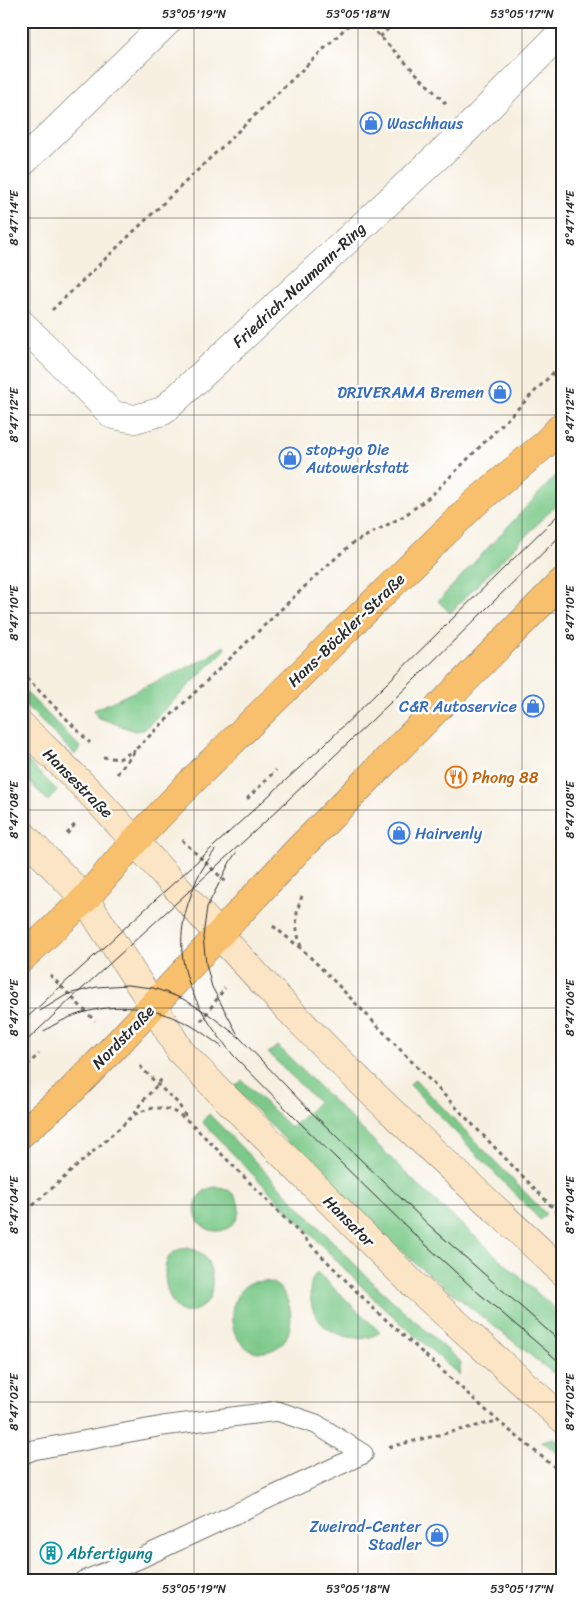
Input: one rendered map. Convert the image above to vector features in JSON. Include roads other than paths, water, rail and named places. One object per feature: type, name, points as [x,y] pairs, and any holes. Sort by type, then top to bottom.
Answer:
[{"type":"main road","name":"Hans-Böckler-Straße","points":[[134,842],[157,817],[474,504],[563,426]]},
{"type":"main road","points":[[219,935],[297,851],[563,581]]},
{"type":"main road","points":[[21,959],[85,899],[134,842]]},
{"type":"main road","name":"Nordstraße","points":[[21,1134],[71,1091],[219,935]]},
{"type":"street","points":[[21,164],[168,21]]},
{"type":"street","name":"Friedrich-Naumann-Ring","points":[[26,327],[113,415],[135,419],[163,412],[468,127],[563,30]]},
{"type":"street","name":"Hansestraße","points":[[21,725],[97,800],[219,935]]},
{"type":"street","points":[[21,833],[85,899]]},
{"type":"street","name":"Hansator","points":[[85,899],[180,1051],[414,1285],[563,1419]]},
{"type":"street","points":[[219,935],[295,1016],[369,1090],[563,1272]]},
{"type":"lane","points":[[21,1455],[33,1450],[163,1426],[277,1411],[316,1424],[363,1454],[139,1560],[83,1581]]},
{"type":"tram line","points":[[21,1023],[323,746],[563,510]]},
{"type":"tram line","points":[[21,1046],[267,820],[412,682],[563,533]]},
{"type":"tram line","points":[[215,850],[193,888],[184,921],[182,943],[189,983],[207,1020],[234,1056],[414,1234],[475,1290],[563,1365]]},
{"type":"tram line","points":[[236,853],[207,907],[203,937],[206,964],[212,987],[237,1033]]},
{"type":"tram line","points":[[40,1011],[68,994],[97,987],[127,985],[153,988],[165,992],[183,999],[207,1013],[239,1037],[310,1111],[430,1226],[563,1344]]},
{"type":"tram line","points":[[44,1031],[61,1021],[97,1009],[135,1008],[153,1011],[190,1025],[222,1047]]},
{"type":"place","name":"Waschhaus","points":[[371,123]]},
{"type":"place","name":"DRIVERAMA Bremen","points":[[500,392]]},
{"type":"place","name":"stop+go Die Autowerkstatt","points":[[290,458]]},
{"type":"place","name":"C&R Autoservice","points":[[533,706]]},
{"type":"place","name":"Phong 88","points":[[456,777]]},
{"type":"place","name":"Hairvenly","points":[[399,833]]},
{"type":"place","name":"Zweirad-Center Stadler","points":[[437,1535]]},
{"type":"place","name":"Abfertigung","points":[[51,1553]]}]
